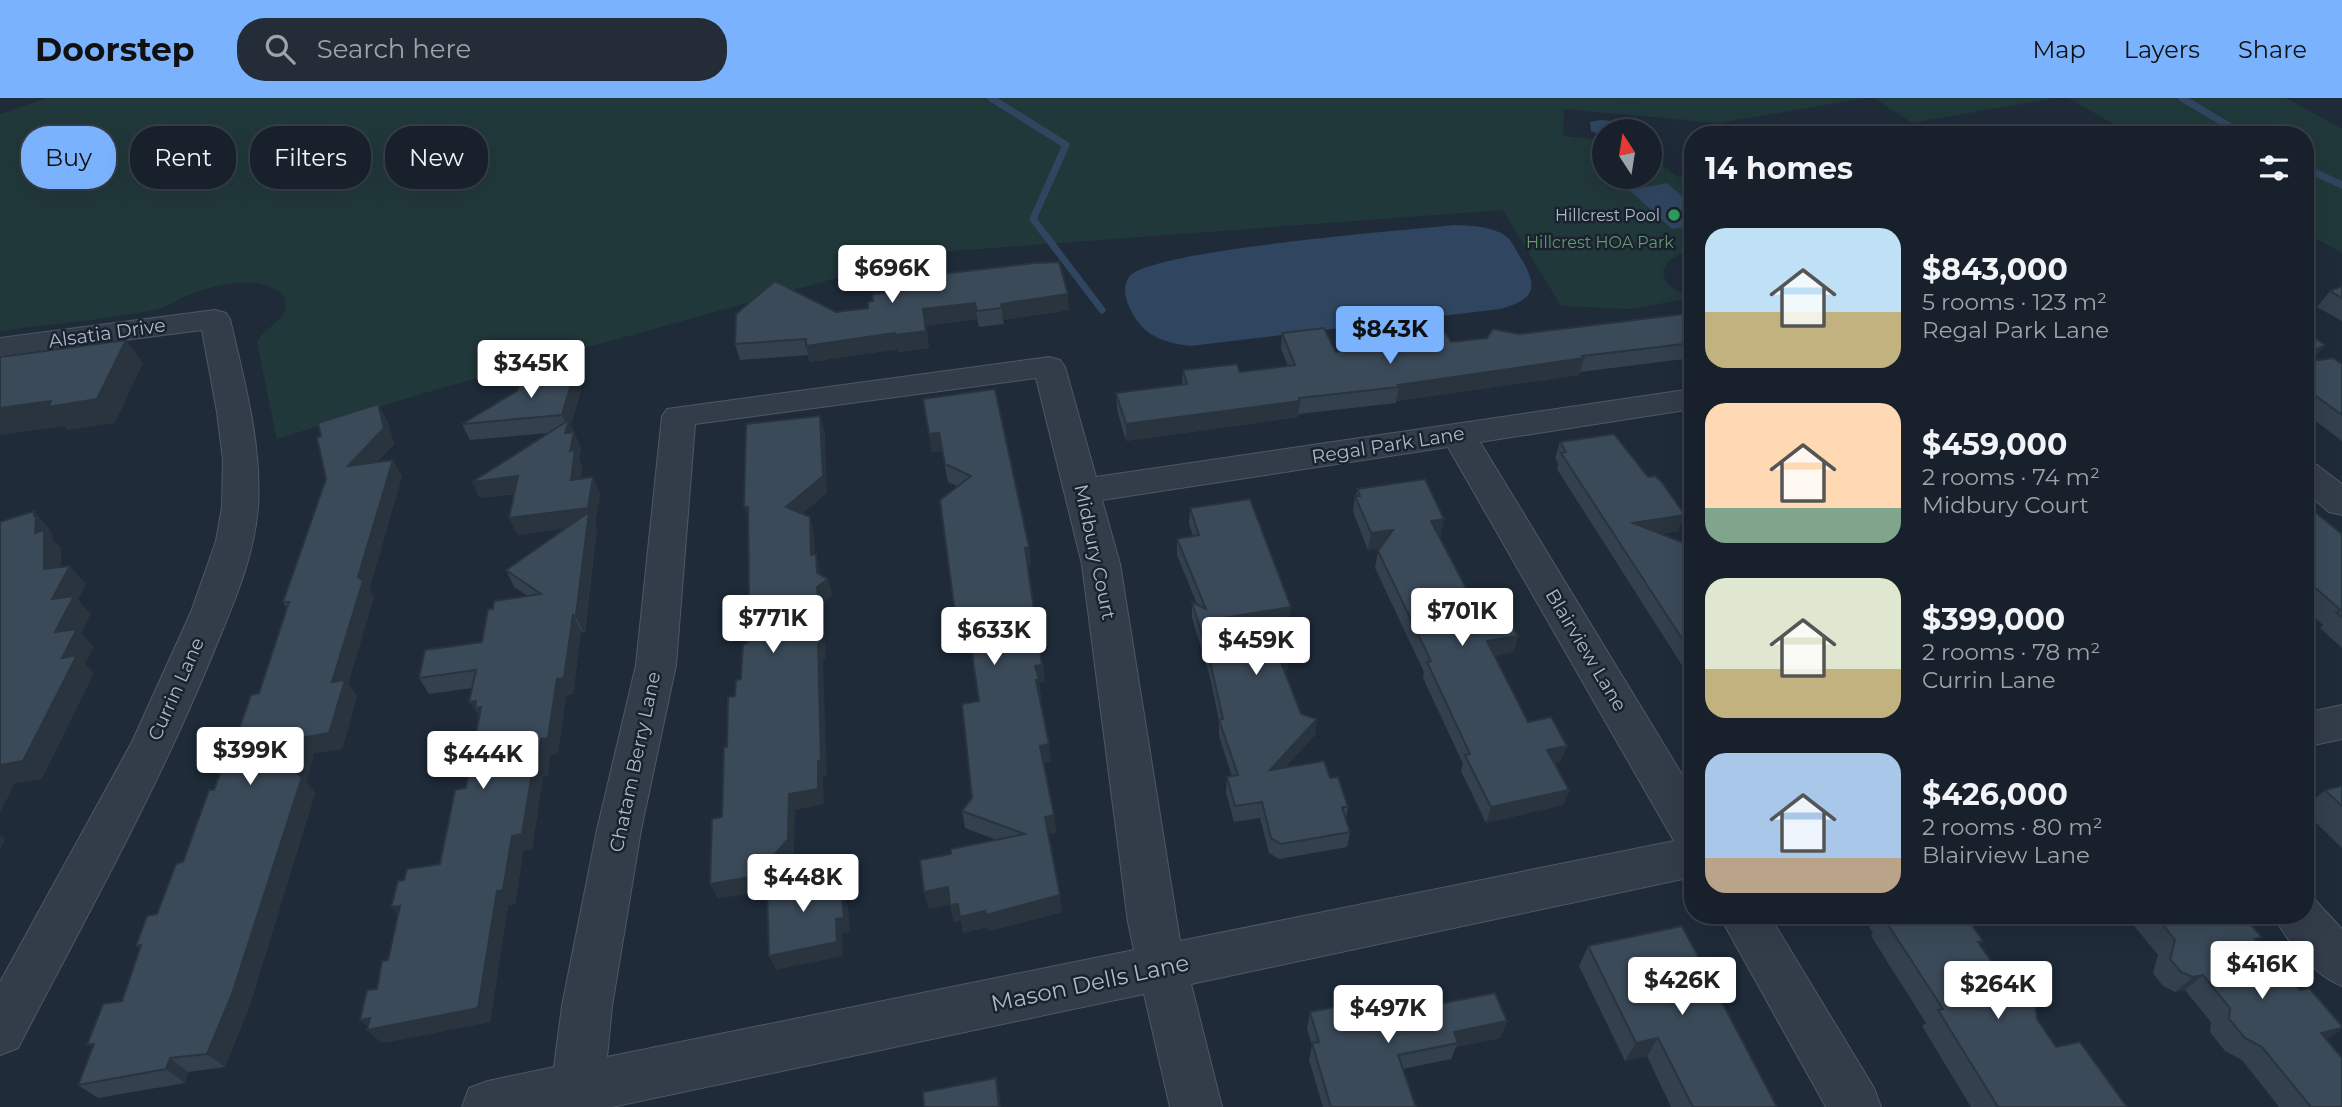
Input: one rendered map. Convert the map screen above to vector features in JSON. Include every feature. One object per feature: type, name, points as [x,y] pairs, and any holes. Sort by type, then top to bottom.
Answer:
[{"type":"street","name":"Alsatia Drive","points":[[0,347],[215,318]]},
{"type":"street","name":"Currin Lane","points":[[0,1031],[150,749],[211,611],[228,558],[240,508],[239,442],[215,318]]},
{"type":"street","name":"Midbury Court","points":[[678,416],[1049,367],[1084,491],[1106,593],[1152,922],[1196,1107]]},
{"type":"street","name":"Regal Park Lane","points":[[1084,491],[1684,400]]},
{"type":"street","name":"Chatam Berry Lane","points":[[576,1098],[587,1006],[618,830],[656,665],[678,416]]},
{"type":"street","name":"Blairview Lane","points":[[1458,434],[1684,816]]},
{"type":"street","points":[[2314,480],[2342,503]]},
{"type":"street","points":[[2314,728],[2342,722]]},
{"type":"street","name":"Mason Dells Lane","points":[[488,1107],[576,1098],[1163,968],[1684,859]]},
{"type":"street","points":[[1748,924],[1855,1107]]},
{"type":"street","points":[[2306,924],[2342,963]]},
{"type":"green space","name":"Hillcrest HOA Park","points":[[46,98],[1867,98],[1719,123],[1564,109],[1563,136],[1592,139],[1592,189],[1662,189],[1662,164],[1676,176],[1684,178],[1684,253],[1667,264],[1664,274],[1666,281],[1684,294],[1684,299],[1630,309],[1561,306],[1503,210],[926,253],[431,391],[277,439],[257,343],[281,317],[286,304],[284,296],[263,284],[238,283],[211,288],[154,310],[0,331],[0,114]]},
{"type":"green space","points":[[1874,98],[2056,98],[1912,123]]},
{"type":"green space","points":[[2068,98],[2286,98],[2342,129],[2342,253],[2314,237],[2314,126],[2117,126]]},
{"type":"water","name":"Hillcrest Pool","points":[[1667,183],[1684,198],[1684,227],[1672,229],[1629,190],[1662,189],[1662,184]]},
{"type":"water","points":[[1455,225],[1489,229],[1509,239],[1531,279],[1530,292],[1526,297],[1500,309],[1190,346],[1168,342],[1143,328],[1125,294],[1129,277],[1147,267],[1181,258],[1282,243]]},
{"type":"building","points":[[1059,262],[1068,294],[1001,304],[1002,308],[977,311],[975,303],[923,309],[926,331],[806,346],[806,339],[735,344],[736,314],[775,281],[836,312],[868,308],[868,302],[873,301],[872,294],[909,290],[908,278]]},
{"type":"building","points":[[2342,286],[2342,298],[2330,291]]},
{"type":"building","points":[[1684,314],[1684,344],[1582,356],[1584,358],[1398,385],[1399,387],[1299,398],[1300,401],[1126,424],[1116,393],[1187,384],[1183,370],[1237,364],[1240,372],[1295,365],[1282,333],[1324,328],[1336,352],[1393,344],[1445,332],[1451,342],[1487,338],[1493,329],[1519,334]]},
{"type":"building","points":[[2314,337],[2325,345],[2314,350]]},
{"type":"building","points":[[126,340],[97,399],[48,407],[51,401],[0,408],[0,357]]},
{"type":"building","points":[[2333,358],[2342,364],[2342,415],[2314,395],[2314,361]]},
{"type":"building","points":[[574,373],[562,415],[462,424],[517,391],[522,378]]},
{"type":"building","points":[[995,389],[1029,547],[1025,548],[1042,665],[1035,666],[1039,680],[1036,680],[1049,744],[1040,746],[1054,815],[1045,817],[1060,895],[986,915],[985,911],[960,917],[958,904],[950,905],[948,887],[924,892],[920,860],[951,854],[951,849],[1025,834],[962,811],[972,798],[962,704],[979,701],[967,620],[955,613],[940,500],[971,476],[945,464],[939,433],[929,434],[923,399]]},
{"type":"building","points":[[378,404],[384,428],[348,466],[393,460],[358,577],[363,581],[332,682],[345,680],[329,733],[301,738],[291,769],[302,777],[232,994],[207,1054],[170,1058],[166,1069],[78,1085],[94,1044],[87,1045],[103,1004],[122,1001],[141,945],[136,946],[147,916],[157,914],[176,864],[183,862],[209,790],[214,790],[225,759],[229,758],[251,695],[259,693],[289,602],[283,602],[326,479],[317,438],[321,436],[318,423]]},
{"type":"building","points":[[820,416],[823,476],[786,507],[810,517],[811,555],[816,554],[817,573],[828,579],[817,587],[821,641],[818,644],[821,760],[818,761],[818,789],[789,794],[788,839],[756,876],[710,884],[712,819],[722,817],[728,697],[735,696],[736,680],[741,679],[743,644],[747,643],[748,507],[744,507],[746,424]]},
{"type":"building","points":[[569,420],[565,433],[574,432],[570,451],[575,450],[571,480],[593,477],[588,508],[509,518],[518,476],[472,482]]},
{"type":"building","points":[[1614,434],[1648,477],[1655,476],[1661,481],[1684,514],[1633,523],[1684,543],[1684,642],[1561,453],[1566,452],[1560,442]]},
{"type":"building","points":[[1425,479],[1444,519],[1431,521],[1467,590],[1477,589],[1493,615],[1505,613],[1518,636],[1487,641],[1528,722],[1551,717],[1567,746],[1547,750],[1569,790],[1491,807],[1465,755],[1470,754],[1427,662],[1431,661],[1378,551],[1393,530],[1371,533],[1355,496],[1360,496],[1357,489]]},
{"type":"building","points":[[1250,499],[1291,607],[1223,618],[1290,653],[1281,662],[1301,714],[1317,719],[1270,770],[1324,761],[1330,778],[1338,777],[1348,807],[1342,807],[1350,832],[1281,844],[1271,838],[1262,802],[1235,806],[1227,777],[1238,775],[1219,720],[1223,719],[1210,661],[1192,602],[1206,609],[1177,539],[1199,535],[1190,508]]},
{"type":"building","points":[[34,511],[35,533],[44,530],[44,569],[70,566],[52,599],[74,596],[55,632],[77,629],[62,658],[77,655],[23,761],[0,765],[0,522]]},
{"type":"building","points":[[2314,511],[2342,534],[2342,611],[2314,587]]},
{"type":"building","points":[[589,512],[576,617],[573,615],[564,678],[557,679],[548,738],[541,739],[538,760],[534,761],[522,834],[512,836],[503,890],[497,891],[478,1008],[367,1030],[370,1018],[360,1020],[367,990],[377,989],[382,961],[388,960],[400,906],[391,907],[398,881],[404,880],[407,869],[440,864],[455,790],[466,788],[481,707],[475,708],[476,701],[469,702],[476,670],[419,678],[425,650],[482,642],[488,609],[493,609],[494,601],[541,594],[506,570]]},
{"type":"building","points":[[2342,786],[2342,806],[2325,790]]},
{"type":"building","points":[[834,873],[835,893],[842,891],[844,918],[836,919],[837,942],[769,956],[767,887]]},
{"type":"building","points":[[1888,924],[1971,924],[1983,941],[1978,942],[2008,985],[2035,998],[2037,1019],[2056,1047],[2080,1042],[2127,1107],[1998,1107],[1938,1010],[1943,1009]]},
{"type":"building","points":[[2162,924],[2250,924],[2262,937],[2255,939],[2300,990],[2309,988],[2342,1026],[2321,1033],[2342,1058],[2342,1107],[2311,1107],[2262,1047],[2245,1038],[2229,1019],[2230,1008],[2203,975],[2193,977],[2181,972],[2170,959],[2175,940]]},
{"type":"building","points":[[1682,926],[1777,1107],[1693,1107],[1658,1038],[1636,1043],[1588,946]]},
{"type":"building","points":[[1495,993],[1507,1021],[1454,1032],[1458,1043],[1398,1055],[1416,1107],[1331,1107],[1312,1043],[1319,1042],[1310,1012],[1379,998],[1382,1009],[1441,998],[1443,1003]]},
{"type":"building","points":[[996,1078],[999,1107],[924,1107],[923,1092]]},
{"type":"waterway","points":[[991,98],[1066,145],[1033,219],[1102,310]]},
{"type":"waterway","points":[[2182,98],[2229,126]]},
{"type":"waterway","points":[[2314,172],[2342,185]]},
{"type":"place","name":"Hillcrest Pool","points":[[1674,215]]}]
